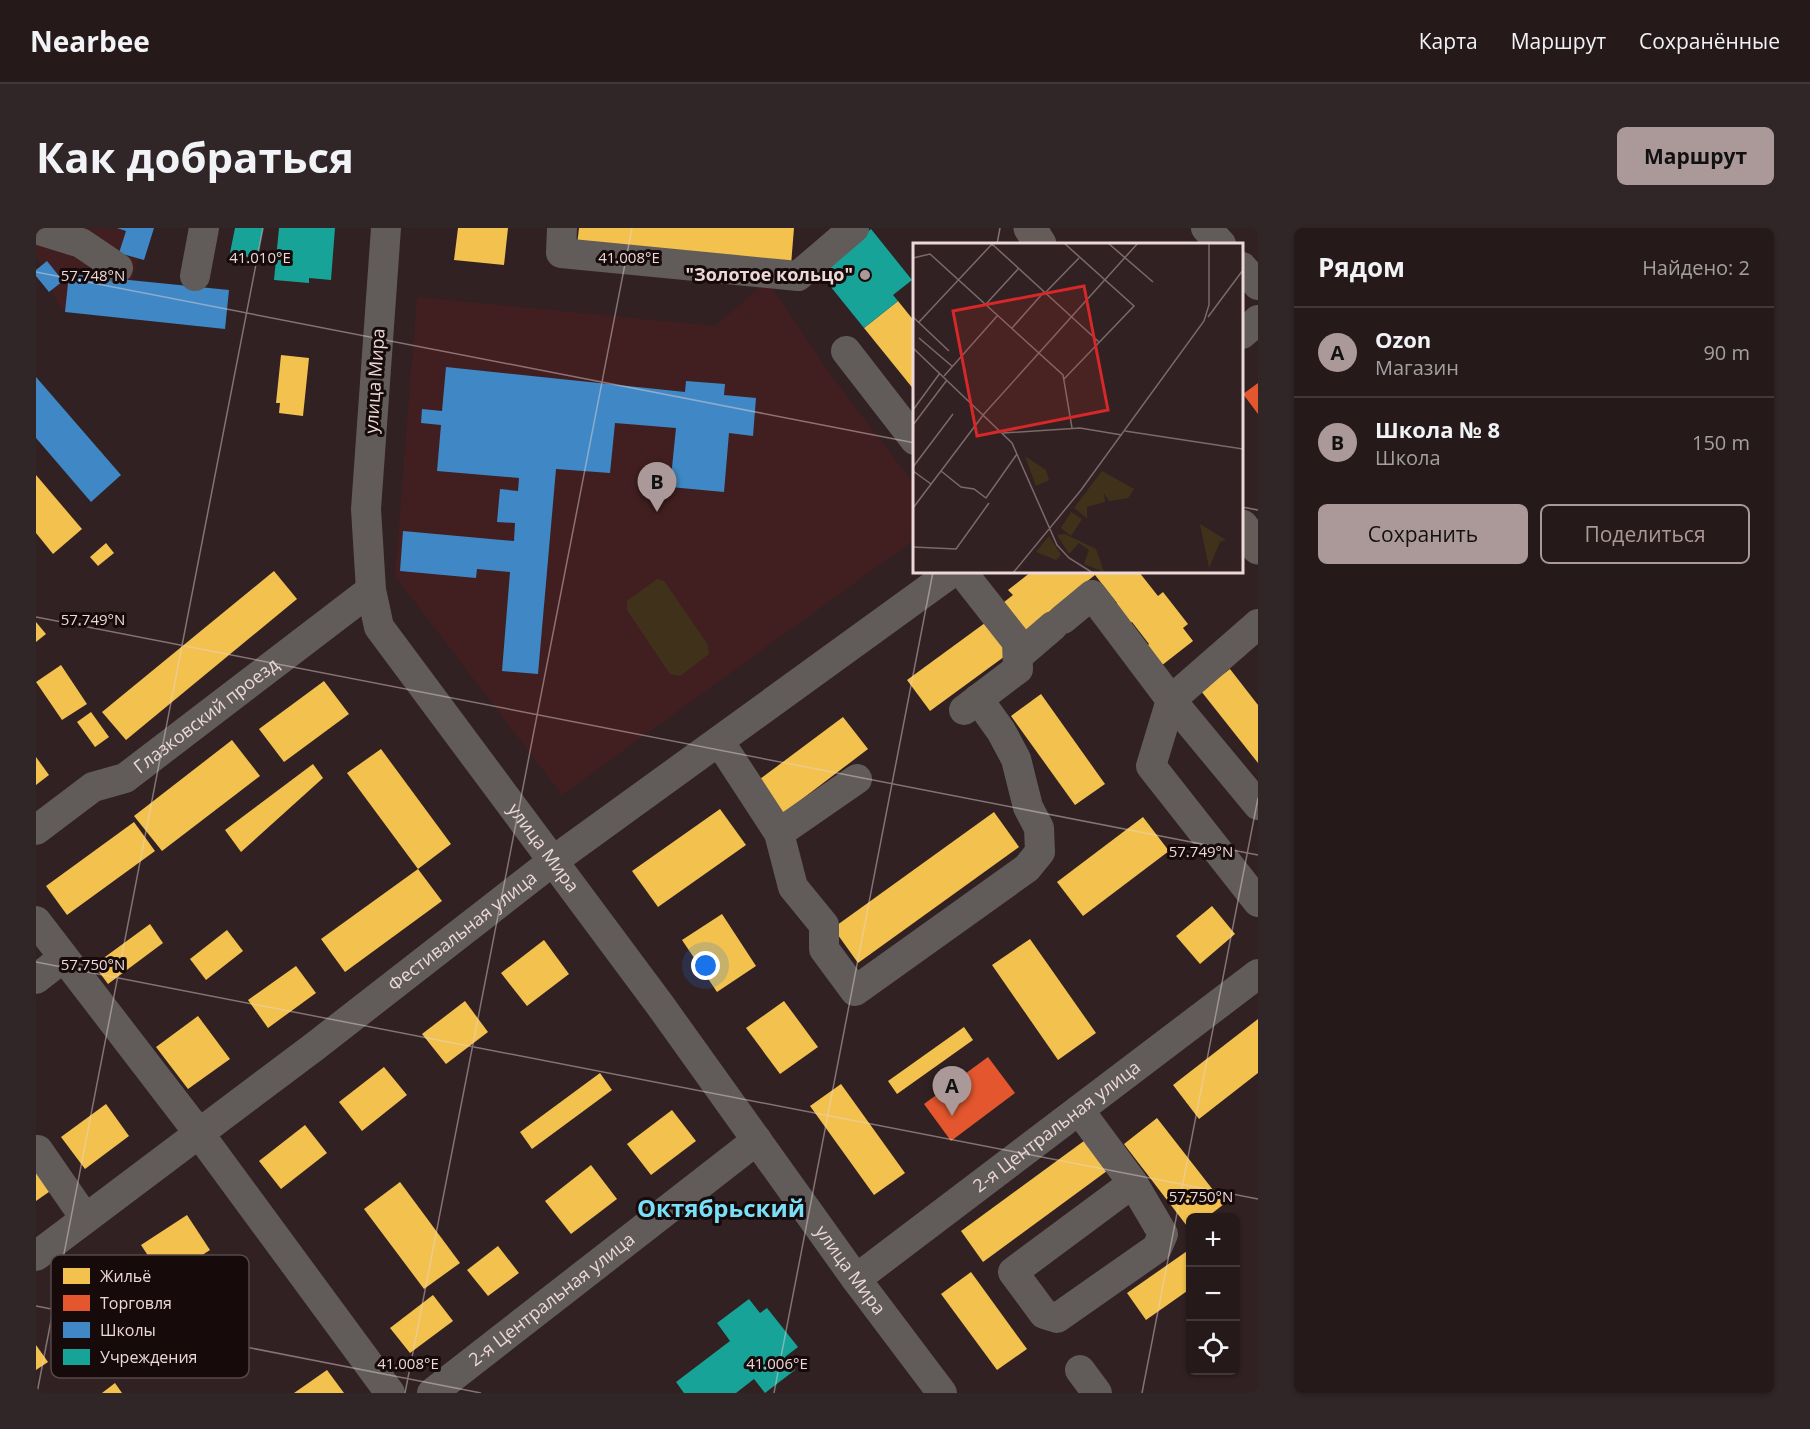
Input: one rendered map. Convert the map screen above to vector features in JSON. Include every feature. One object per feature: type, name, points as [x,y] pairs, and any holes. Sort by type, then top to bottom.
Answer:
[{"type":"main road","points":[[1030,228],[1039,243]]},
{"type":"main road","points":[[1243,527],[1258,548]]},
{"type":"street","points":[[195,276],[204,228]]},
{"type":"street","name":"улица Мира","points":[[386,228],[366,509],[371,590],[379,627],[942,1393]]},
{"type":"street","points":[[562,228],[561,254],[798,276],[854,228]]},
{"type":"street","points":[[1206,228],[1220,243]]},
{"type":"street","points":[[36,229],[81,243],[118,268]]},
{"type":"street","points":[[1243,268],[1258,285]]},
{"type":"street","points":[[1243,333],[1258,320]]},
{"type":"street","points":[[846,351],[913,437]]},
{"type":"street","name":"Фестивальная улица","points":[[36,1256],[314,1047],[553,861],[951,573]]},
{"type":"street","points":[[719,741],[779,833],[793,887],[824,925],[824,949],[855,991],[1027,868],[1040,852],[1039,828],[1028,807],[1016,759],[1001,731],[971,704],[1018,669],[1017,642],[963,573]]},
{"type":"street","name":"Глазковский проезд","points":[[36,830],[93,787],[125,778],[371,590]]},
{"type":"street","points":[[1018,656],[1092,596],[1171,700],[1258,805]]},
{"type":"street","points":[[1258,624],[1171,700],[1151,766],[1258,902]]},
{"type":"street","points":[[779,833],[856,779]]},
{"type":"street","points":[[36,921],[198,1132],[390,1393]]},
{"type":"street","points":[[36,979],[63,958]]},
{"type":"street","name":"2-я Центральная улица","points":[[856,1279],[1258,974]]},
{"type":"street","points":[[1079,1110],[1133,1183],[1163,1234],[1157,1248],[1057,1318],[1044,1314],[1013,1272],[1133,1183]]},
{"type":"street","name":"2-я Центральная улица","points":[[432,1393],[757,1140]]},
{"type":"street","points":[[36,1151],[38,1150],[85,1218]]},
{"type":"shaded area","points":[[36,228],[154,228],[144,260],[138,259],[133,280],[153,282],[150,321],[60,309],[36,255]]},
{"type":"shaded area","points":[[767,281],[834,379],[913,483],[913,541],[562,795],[395,576],[417,297],[715,326]]},
{"type":"shaded area","points":[[657,579],[664,581],[708,645],[709,654],[680,676],[670,674],[627,610],[627,601]]},
{"type":"building: Жильё","points":[[458,228],[508,228],[504,265],[454,260]]},
{"type":"building: Жильё","points":[[579,228],[794,228],[791,265],[577,245]]},
{"type":"building: Жильё","points":[[898,301],[913,320],[913,389],[864,328]]},
{"type":"building: Жильё","points":[[281,355],[309,358],[303,416],[279,413],[280,403],[276,403]]},
{"type":"building: Жильё","points":[[36,475],[82,529],[53,554],[36,533]]},
{"type":"building: Жильё","points":[[106,543],[114,553],[98,566],[90,557]]},
{"type":"building: Жильё","points":[[274,571],[297,599],[126,740],[102,712]]},
{"type":"building: Жильё","points":[[1030,573],[1140,573],[1158,596],[1163,592],[1188,624],[1183,628],[1193,641],[1161,666],[1146,647],[1149,644],[1132,622],[1128,624],[1114,605],[1117,603],[1095,575],[1040,619],[1024,637],[999,606],[1013,595],[1008,590]]},
{"type":"building: Жильё","points":[[989,620],[1012,651],[930,711],[907,680]]},
{"type":"building: Жильё","points":[[36,622],[46,634],[36,642]]},
{"type":"building: Жильё","points":[[61,665],[87,704],[62,720],[36,682]]},
{"type":"building: Жильё","points":[[1230,669],[1258,705],[1258,763],[1201,691]]},
{"type":"building: Жильё","points":[[324,681],[349,714],[284,762],[259,729]]},
{"type":"building: Жильё","points":[[1041,694],[1105,784],[1075,805],[1011,716]]},
{"type":"building: Жильё","points":[[91,712],[109,737],[95,747],[77,722]]},
{"type":"building: Жильё","points":[[843,717],[868,749],[781,815],[756,782]]},
{"type":"building: Жильё","points":[[232,740],[260,776],[162,851],[134,816]]},
{"type":"building: Жильё","points":[[381,749],[451,844],[418,869],[347,773]]},
{"type":"building: Жильё","points":[[36,757],[49,775],[36,785]]},
{"type":"building: Жильё","points":[[313,764],[323,778],[241,852],[225,830]]},
{"type":"building: Жильё","points":[[720,809],[746,845],[658,907],[632,871]]},
{"type":"building: Жильё","points":[[994,812],[1019,847],[858,963],[833,928]]},
{"type":"building: Жильё","points":[[1143,817],[1169,851],[1083,916],[1057,882]]},
{"type":"building: Жильё","points":[[134,822],[155,851],[67,915],[46,886]]},
{"type":"building: Жильё","points":[[418,869],[442,901],[345,972],[321,939]]},
{"type":"building: Жильё","points":[[1212,906],[1235,934],[1200,964],[1176,936]]},
{"type":"building: Жильё","points":[[722,914],[756,966],[717,992],[682,940]]},
{"type":"building: Жильё","points":[[150,924],[163,943],[108,984],[94,965]]},
{"type":"building: Жильё","points":[[227,930],[243,951],[206,980],[190,959]]},
{"type":"building: Жильё","points":[[1030,939],[1096,1033],[1058,1060],[992,965]]},
{"type":"building: Жильё","points":[[544,940],[569,974],[527,1006],[501,973]]},
{"type":"building: Жильё","points":[[296,966],[316,993],[268,1028],[248,1000]]},
{"type":"building: Жильё","points":[[465,1001],[488,1032],[446,1064],[422,1034]]},
{"type":"building: Жильё","points":[[784,1001],[818,1047],[780,1074],[746,1028]]},
{"type":"building: Жильё","points":[[198,1016],[230,1059],[188,1089],[156,1047]]},
{"type":"building: Жильё","points":[[1258,1019],[1258,1073],[1199,1119],[1173,1085]]},
{"type":"building: Жильё","points":[[964,1027],[973,1040],[897,1094],[888,1081]]},
{"type":"building: Жильё","points":[[384,1067],[407,1095],[362,1131],[339,1102]]},
{"type":"building: Жильё","points":[[600,1073],[612,1090],[532,1149],[520,1132]]},
{"type":"building: Жильё","points":[[841,1084],[905,1173],[874,1195],[810,1106]]},
{"type":"building: Жильё","points":[[106,1104],[129,1136],[85,1169],[61,1137]]},
{"type":"building: Жильё","points":[[672,1110],[696,1141],[651,1175],[627,1144]]},
{"type":"building: Жильё","points":[[1157,1118],[1224,1204],[1212,1213],[1186,1213],[1186,1225],[1124,1144]]},
{"type":"building: Жильё","points":[[305,1125],[327,1153],[281,1189],[259,1161]]},
{"type":"building: Жильё","points":[[1088,1138],[1111,1168],[983,1262],[961,1231]]},
{"type":"building: Жильё","points":[[36,1158],[56,1187],[36,1201]]},
{"type":"building: Жильё","points":[[591,1165],[617,1199],[571,1234],[545,1201]]},
{"type":"building: Жильё","points":[[400,1182],[460,1263],[424,1289],[364,1209]]},
{"type":"building: Жильё","points":[[187,1215],[210,1250],[202,1255],[148,1255],[141,1245]]},
{"type":"building: Жильё","points":[[498,1246],[519,1273],[488,1296],[467,1270]]},
{"type":"building: Жильё","points":[[1186,1252],[1186,1292],[1146,1320],[1127,1293]]},
{"type":"building: Жильё","points":[[971,1272],[1027,1349],[997,1370],[941,1294]]},
{"type":"building: Жильё","points":[[433,1295],[453,1321],[410,1353],[390,1328]]},
{"type":"building: Жильё","points":[[36,1345],[48,1362],[36,1370]]},
{"type":"building: Жильё","points":[[327,1370],[344,1393],[294,1393]]},
{"type":"building: Жильё","points":[[115,1383],[122,1393],[102,1393]]},
{"type":"building: Торговля","points":[[1258,383],[1258,414],[1243,394]]},
{"type":"building: Торговля","points":[[988,1057],[1015,1093],[951,1141],[924,1104]]},
{"type":"building: Школы","points":[[117,228],[154,228],[144,260],[119,253],[126,231]]},
{"type":"building: Школы","points":[[47,261],[63,281],[49,292],[36,276],[36,270]]},
{"type":"building: Школы","points":[[69,274],[229,290],[225,329],[65,312]]},
{"type":"building: Школы","points":[[446,367],[685,392],[686,381],[725,384],[724,395],[756,398],[753,436],[729,433],[724,492],[670,487],[676,428],[615,423],[610,473],[556,469],[538,674],[502,671],[510,572],[477,569],[476,578],[400,571],[403,531],[514,541],[515,523],[497,522],[500,489],[518,491],[519,478],[437,471],[441,425],[421,423],[422,409],[442,411]]},
{"type":"building: Школы","points":[[36,377],[121,475],[91,502],[36,438]]},
{"type":"building: Учреждения","points":[[235,228],[263,228],[257,259],[230,253]]},
{"type":"building: Учреждения","points":[[279,228],[335,228],[331,280],[309,278],[309,283],[274,280]]},
{"type":"building: Учреждения","name":"\"Золотое кольцо\"","points":[[871,229],[912,280],[893,295],[898,301],[864,328],[818,271]]},
{"type":"building: Учреждения","points":[[749,1299],[760,1313],[767,1308],[798,1347],[785,1357],[795,1370],[765,1393],[754,1379],[736,1393],[684,1393],[676,1382],[730,1341],[717,1323]]},
{"type":"place","name":"\"Золотое кольцо\"","points":[[865,275]]},
{"type":"place","name":"Школа № 8","points":[[657,512]]},
{"type":"place","name":"Ozon","points":[[952,1116]]},
{"type":"district","name":"Октябрьский","points":[[721,1209]]}]
